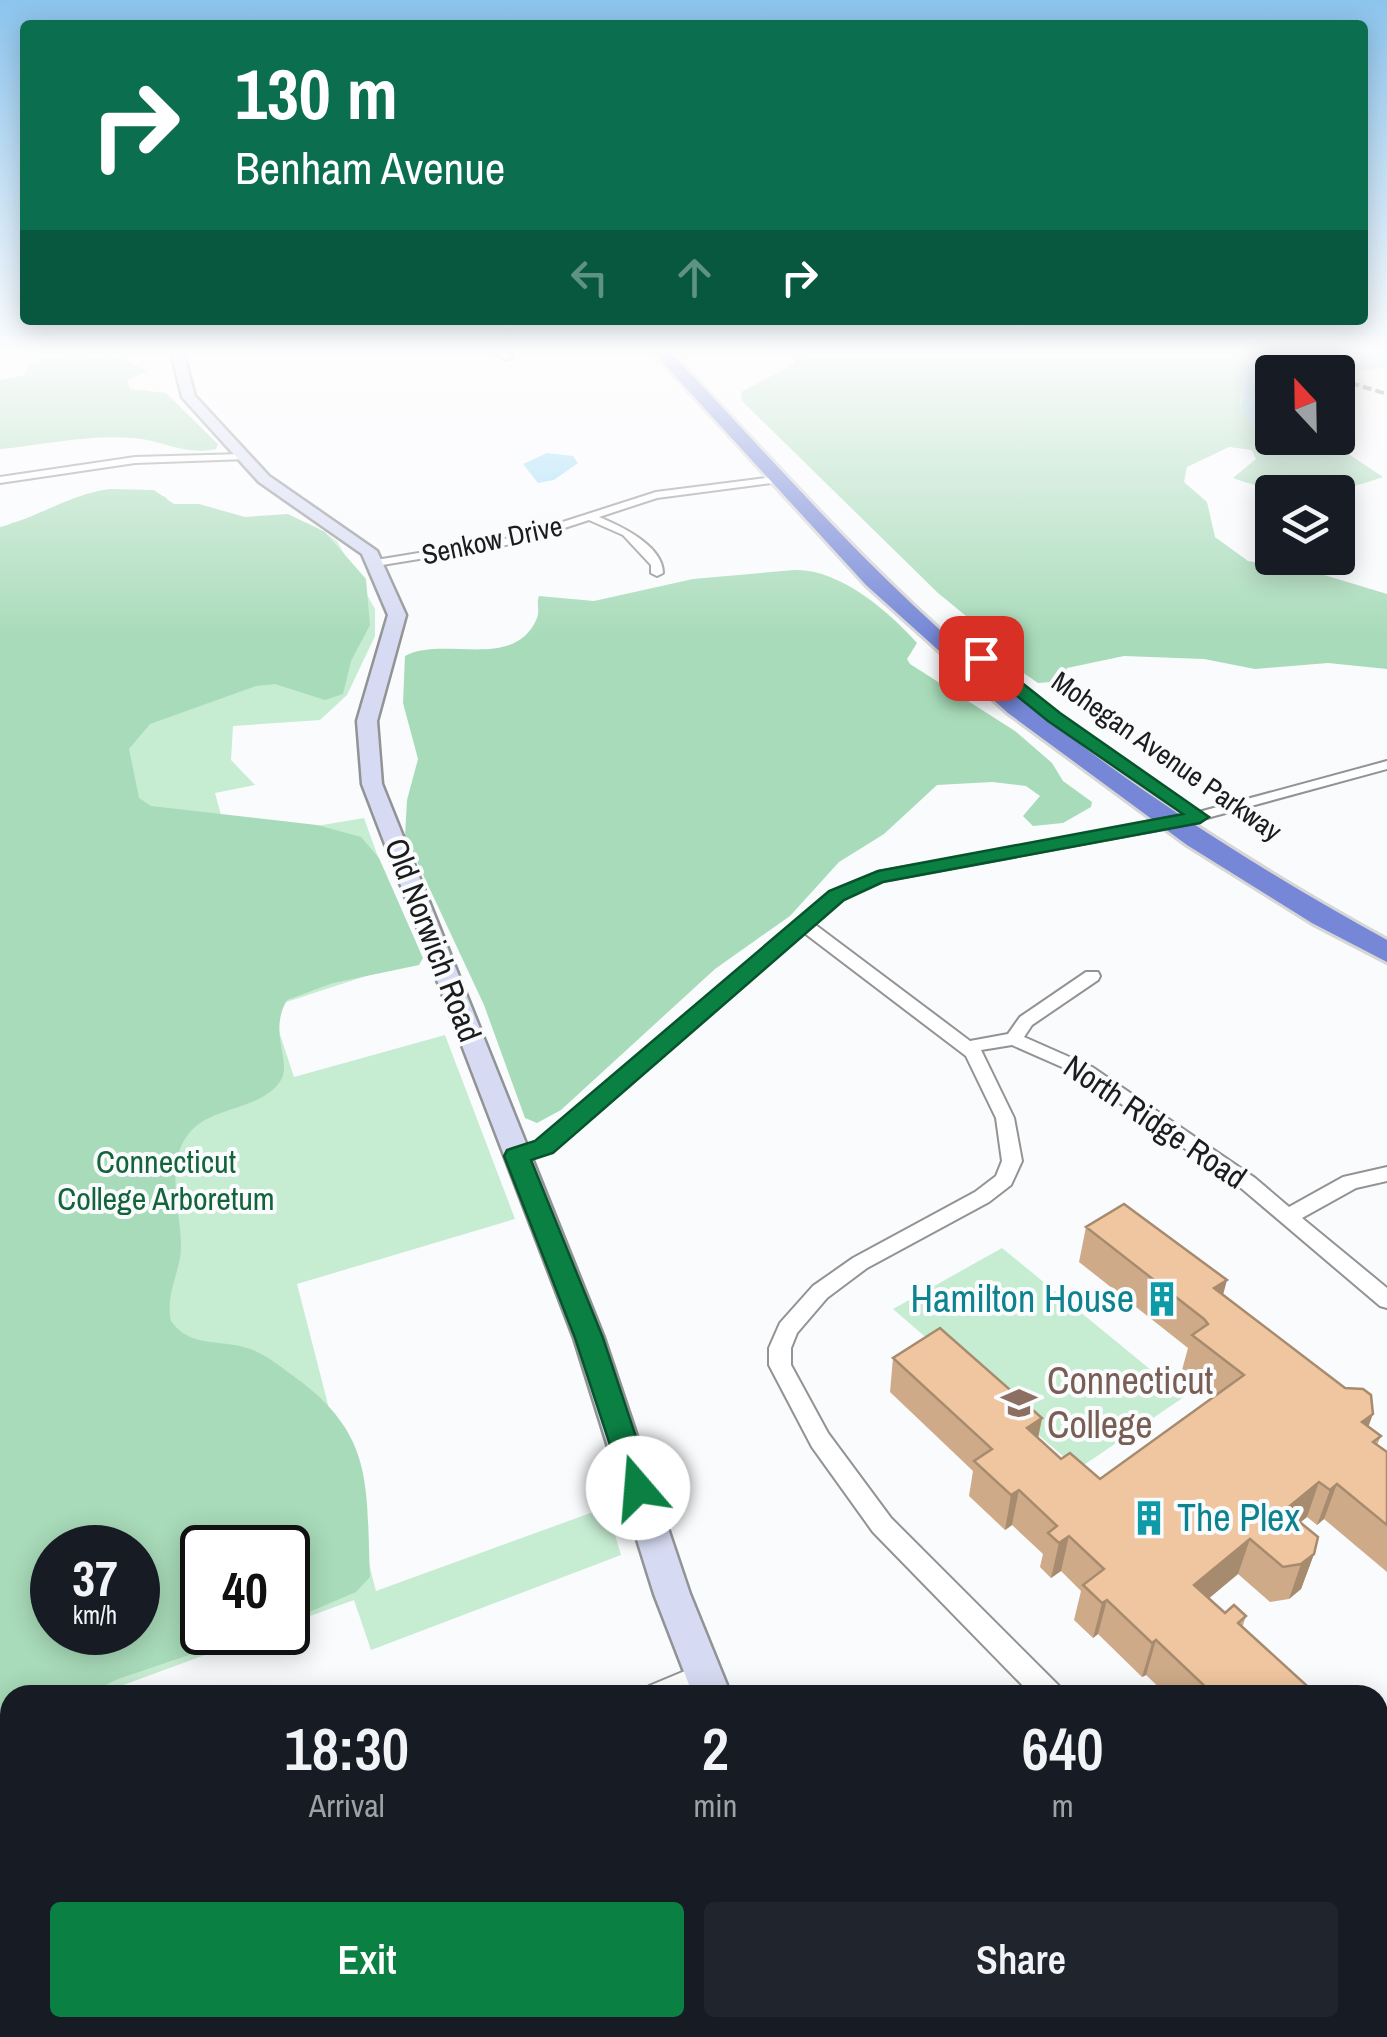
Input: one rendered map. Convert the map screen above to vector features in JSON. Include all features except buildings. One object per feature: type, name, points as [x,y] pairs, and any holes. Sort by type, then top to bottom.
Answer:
[{"type":"highway","name":"Mohegan Avenue Parkway","points":[[751,447],[904,608],[986,682],[1174,823],[1387,953]]},
{"type":"highway","name":"Mohegan Avenue Parkway","points":[[768,447],[957,639],[1054,717],[1200,817],[1387,933]]},
{"type":"street","name":"Old Norwich Road","points":[[234,447],[288,497],[361,542],[376,562],[398,615],[367,721],[372,784],[589,1338],[672,1594],[708,1685]]},
{"type":"street","points":[[0,480],[135,460],[243,457]]},
{"type":"street","name":"Senkow Drive","points":[[376,562],[518,540],[656,494],[782,480]]},
{"type":"street","points":[[590,518],[636,541],[658,564],[658,573]]},
{"type":"street","points":[[516,1156],[544,1147],[836,895],[878,877],[1174,823],[1387,765]]},
{"type":"street","points":[[805,925],[977,1056],[1005,1118],[1012,1151],[1008,1174],[982,1197],[837,1278],[794,1320],[780,1348],[780,1366],[804,1415],[894,1539],[1040,1685]]},
{"type":"street","points":[[967,1047],[1014,1039],[1026,1020],[1092,976]]},
{"type":"street","name":"North Ridge Road","points":[[1014,1039],[1061,1058],[1116,1090],[1289,1216],[1387,1300]]},
{"type":"street","points":[[1289,1216],[1350,1182],[1387,1174]]},
{"type":"green space","points":[[176,447],[217,447],[204,451]]},
{"type":"green space","points":[[789,447],[1229,447],[1187,467],[1184,482],[1207,502],[1215,537],[1255,562],[1255,575],[1324,575],[1387,594],[1387,669],[1328,663],[1255,669],[1204,659],[1124,656],[1067,668],[1063,681],[1038,683],[1015,667],[999,643],[938,593]]},
{"type":"green space","points":[[1229,447],[1255,447],[1255,455],[1350,455],[1383,477],[1355,485],[1355,475],[1255,475],[1255,485],[1233,478],[1256,459],[1252,450]]},
{"type":"green space","name":"Connecticut College Arboretum","points":[[154,490],[174,504],[199,504],[245,517],[288,514],[325,532],[366,579],[370,625],[351,661],[343,694],[325,700],[275,684],[256,686],[150,724],[129,749],[139,798],[151,806],[317,825],[361,837],[379,858],[423,958],[419,965],[333,983],[287,1000],[280,1023],[284,1064],[281,1080],[263,1097],[215,1115],[194,1128],[184,1140],[176,1169],[181,1246],[170,1301],[171,1321],[196,1339],[247,1348],[265,1356],[319,1397],[339,1418],[361,1463],[370,1577],[356,1592],[310,1612],[310,1525],[180,1525],[180,1655],[189,1655],[106,1685],[0,1685],[0,527],[95,492]]},
{"type":"green space","name":"Connecticut College Arboretum","points":[[165,496],[170,505],[204,531],[273,517],[303,521],[337,541],[375,609],[375,636],[347,695],[320,720],[233,726],[231,760],[255,785],[215,793],[228,841],[364,818],[415,960],[271,1007],[294,1077],[445,1035],[515,1219],[297,1284],[376,1591],[607,1507],[621,1555],[371,1650],[354,1600],[310,1616],[310,1525],[180,1525],[180,1655],[205,1655],[123,1685],[10,1685],[14,527],[10,523]]},
{"type":"green space","points":[[794,570],[828,576],[877,605],[917,643],[907,659],[910,664],[1015,731],[1052,763],[1063,781],[1092,802],[1091,807],[1063,823],[1033,826],[1023,816],[1040,796],[1026,786],[992,782],[937,785],[884,834],[839,862],[790,916],[715,969],[561,1110],[537,1123],[525,1118],[484,1005],[405,836],[407,800],[418,759],[403,703],[405,656],[421,651],[512,644],[527,634],[537,618],[539,596],[594,601],[693,579]]},
{"type":"green space","points":[[1002,1248],[1184,1397],[1078,1469],[893,1309]]},
{"type":"water","points":[[547,453],[573,456],[578,463],[554,480],[538,483],[523,464]]},
{"type":"place","name":"Hamilton House","points":[[1162,1299]]},
{"type":"place","name":"Connecticut College","points":[[1019,1403]]},
{"type":"place","name":"The Plex","points":[[1149,1518]]},
{"type":"route","points":[[638,1488],[589,1338],[516,1156],[544,1147],[836,895],[878,877],[1200,817],[1054,717],[981,658]]}]
